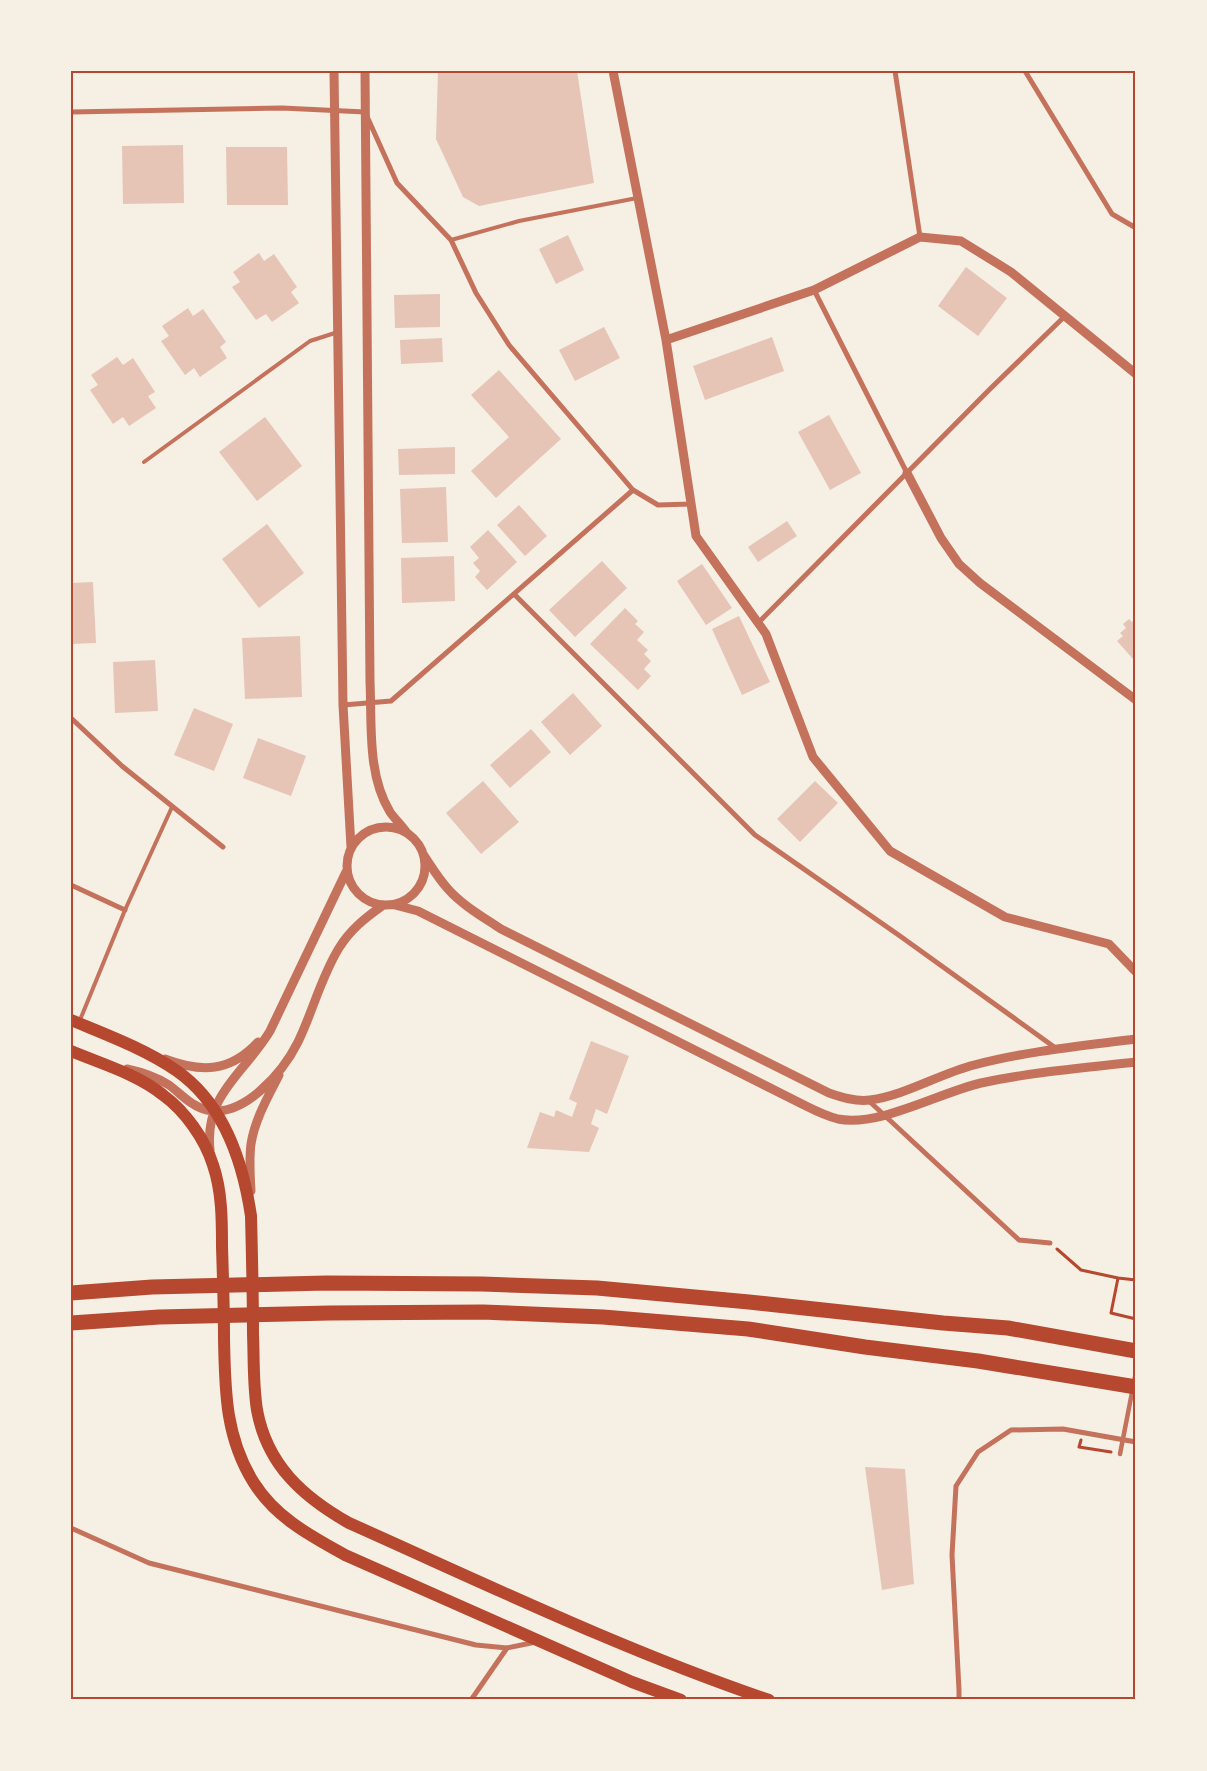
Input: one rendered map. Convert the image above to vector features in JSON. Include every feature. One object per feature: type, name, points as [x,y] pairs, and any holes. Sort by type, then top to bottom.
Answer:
[{"type":"highway","points":[[71,1293],[152,1287],[327,1283],[482,1284],[597,1288],[1008,1328],[1136,1351]]},
{"type":"highway","points":[[71,1323],[159,1317],[330,1313],[483,1312],[603,1317],[748,1329],[865,1347],[978,1361],[1136,1387]]},
{"type":"main road","points":[[75,1021],[134,1047],[179,1072],[194,1086],[224,1125],[239,1160],[247,1190],[251,1216],[254,1381],[257,1410],[264,1435],[274,1455],[287,1475],[302,1491],[322,1507],[349,1523],[638,1651],[769,1700]]},
{"type":"main road","points":[[71,1051],[145,1083],[163,1095],[179,1109],[205,1145],[213,1165],[222,1214],[225,1386],[230,1424],[242,1460],[255,1485],[272,1505],[288,1520],[308,1534],[345,1555],[539,1642],[632,1682],[681,1700]]},
{"type":"street","points":[[334,71],[343,705],[351,847]]},
{"type":"street","points":[[365,71],[371,703],[374,768],[381,792],[390,811],[407,833],[417,842],[436,874],[449,890],[474,911],[501,928],[828,1093],[849,1099],[868,1100],[890,1096],[973,1065],[1057,1049],[1136,1039]]},
{"type":"street","points":[[613,71],[666,340],[696,536],[766,634],[813,757],[890,851],[1005,917],[1109,944],[1136,972]]},
{"type":"street","points":[[895,71],[920,237]]},
{"type":"street","points":[[1025,71],[1112,214],[1136,228]]},
{"type":"street","points":[[71,112],[282,108],[365,112]]},
{"type":"street","points":[[365,112],[397,183],[451,240],[476,293],[509,345],[633,490],[658,505],[691,504]]},
{"type":"street","points":[[666,340],[814,290],[920,237],[961,241],[1011,272],[1136,374]]},
{"type":"street","points":[[814,290],[941,538],[959,564],[980,583],[1136,700]]},
{"type":"street","points":[[758,623],[1064,316]]},
{"type":"street","points":[[343,705],[391,701],[633,490]]},
{"type":"street","points":[[514,594],[755,835],[1057,1049]]},
{"type":"street","points":[[71,718],[122,766],[223,847]]},
{"type":"street","points":[[407,833],[395,828],[382,827],[370,830],[359,837],[351,847],[346,859],[346,872],[350,885],[358,895],[369,902],[382,906],[395,905],[407,900],[417,891],[423,880],[426,866],[423,854]]},
{"type":"street","points":[[213,1165],[209,1137],[214,1111],[225,1088],[263,1043],[346,872]]},
{"type":"street","points":[[71,885],[125,910]]},
{"type":"street","points":[[395,905],[418,911],[827,1116],[852,1120],[896,1113],[952,1091],[980,1084],[1025,1075],[1136,1062]]},
{"type":"street","points":[[100,1062],[153,1077],[198,1107],[214,1111],[237,1107],[253,1096],[271,1079],[290,1054],[298,1042],[330,964],[339,947],[351,930],[365,917],[382,906]]},
{"type":"street","points":[[134,1047],[186,1066],[210,1068],[238,1058],[252,1048],[264,1036],[277,1015]]},
{"type":"street","points":[[251,1216],[251,1142],[260,1113],[290,1054]]},
{"type":"street","points":[[868,1100],[1019,1240],[1050,1242]]},
{"type":"street","points":[[1120,1454],[1136,1372]]},
{"type":"street","points":[[958,1700],[960,1690],[952,1554],[956,1486],[978,1452],[1011,1430],[1063,1429],[1136,1442]]},
{"type":"street","points":[[71,1528],[149,1563],[476,1645],[507,1648],[539,1642]]},
{"type":"street","points":[[471,1700],[507,1648]]},
{"type":"lane","points":[[451,240],[519,221],[638,198]]},
{"type":"lane","points":[[144,462],[310,341],[338,332]]},
{"type":"lane","points":[[75,1021],[172,807]]},
{"type":"path","points":[[1050,1242],[1080,1270],[1136,1280]]},
{"type":"path","points":[[1118,1278],[1111,1313],[1136,1319]]},
{"type":"path","points":[[1079,1447],[1120,1454]]},
{"type":"building","points":[[438,71],[577,71],[594,183],[479,206],[463,197],[436,139]]},
{"type":"building","points":[[183,145],[184,203],[123,204],[122,146]]},
{"type":"building","points":[[226,147],[287,147],[288,205],[227,205]]},
{"type":"building","points":[[568,235],[584,270],[556,284],[539,249]]},
{"type":"building","points":[[259,253],[264,261],[274,254],[297,287],[291,292],[299,303],[272,322],[266,314],[256,320],[232,287],[240,282],[233,272]]},
{"type":"building","points":[[966,267],[1007,298],[978,336],[938,306]]},
{"type":"building","points":[[440,294],[440,327],[395,328],[394,295]]},
{"type":"building","points":[[188,308],[193,316],[203,309],[226,342],[220,347],[227,358],[200,377],[194,368],[185,375],[161,341],[169,336],[162,326]]},
{"type":"building","points":[[604,327],[620,358],[575,381],[559,350]]},
{"type":"building","points":[[772,337],[784,371],[705,400],[693,366]]},
{"type":"building","points":[[442,338],[443,362],[401,364],[400,340]]},
{"type":"building","points":[[117,357],[123,365],[133,358],[155,392],[148,396],[156,408],[129,426],[123,417],[113,424],[90,390],[98,385],[91,375]]},
{"type":"building","points":[[499,370],[561,439],[496,498],[471,471],[509,437],[471,395]]},
{"type":"building","points":[[829,415],[861,473],[830,490],[798,432]]},
{"type":"building","points":[[265,417],[302,466],[257,501],[219,452]]},
{"type":"building","points":[[455,447],[455,474],[399,475],[398,449]]},
{"type":"building","points":[[446,487],[448,542],[402,543],[400,489]]},
{"type":"building","points":[[519,505],[547,536],[525,556],[497,525]]},
{"type":"building","points":[[787,521],[797,536],[758,562],[748,547]]},
{"type":"building","points":[[267,524],[304,573],[259,608],[222,559]]},
{"type":"building","points":[[488,530],[517,562],[487,590],[475,577],[480,571],[473,563],[479,558],[470,547]]},
{"type":"building","points":[[454,556],[455,601],[402,603],[401,558]]},
{"type":"building","points":[[602,561],[627,588],[575,637],[549,610]]},
{"type":"building","points":[[702,564],[732,608],[706,625],[677,581]]},
{"type":"building","points":[[93,582],[96,643],[71,644],[71,583]]},
{"type":"building","points":[[625,608],[638,621],[635,624],[644,632],[637,640],[648,650],[644,654],[651,661],[644,669],[651,676],[638,690],[590,644]]},
{"type":"building","points":[[739,616],[770,682],[742,695],[712,629]]},
{"type":"building","points":[[1129,619],[1132,622],[1136,619],[1136,657],[1133,659],[1117,641],[1123,636],[1120,633],[1126,628],[1123,624]]},
{"type":"building","points":[[300,636],[302,697],[245,699],[242,638]]},
{"type":"building","points":[[155,660],[158,711],[115,713],[113,662]]},
{"type":"building","points":[[573,693],[602,726],[570,755],[541,722]]},
{"type":"building","points":[[194,708],[233,724],[214,771],[174,755]]},
{"type":"building","points":[[531,729],[551,752],[510,788],[490,765]]},
{"type":"building","points":[[258,738],[306,756],[291,796],[243,778]]},
{"type":"building","points":[[483,781],[519,822],[481,854],[446,813]]},
{"type":"building","points":[[815,781],[838,803],[800,842],[777,819]]},
{"type":"building","points":[[591,1041],[629,1056],[607,1114],[596,1109],[591,1124],[599,1128],[589,1152],[527,1148],[540,1112],[554,1117],[556,1110],[572,1117],[577,1103],[569,1099]]},
{"type":"building","points":[[865,1467],[905,1469],[914,1584],[882,1590]]}]
